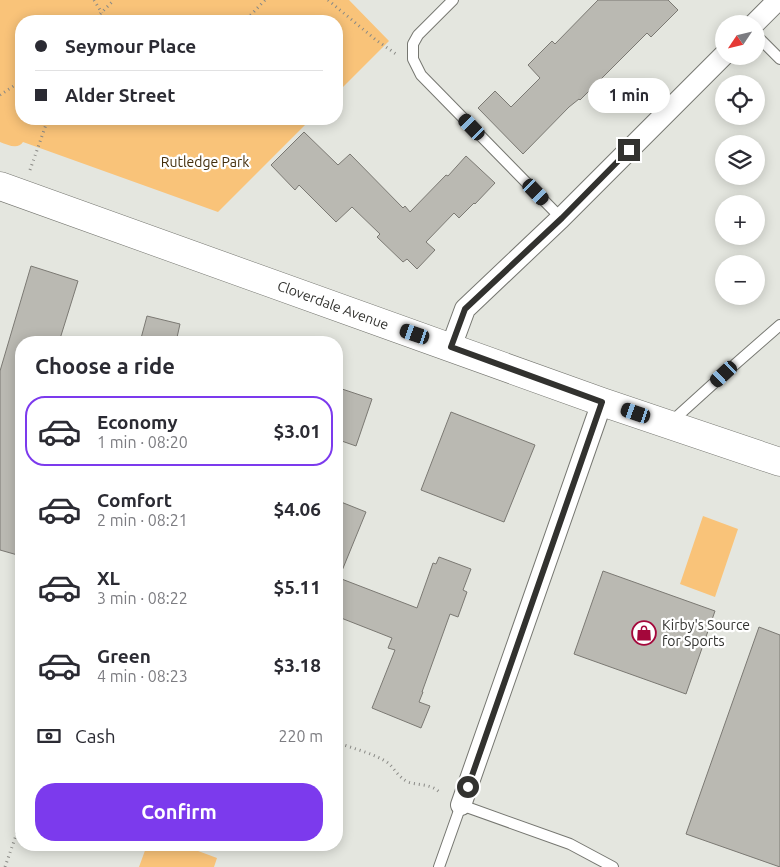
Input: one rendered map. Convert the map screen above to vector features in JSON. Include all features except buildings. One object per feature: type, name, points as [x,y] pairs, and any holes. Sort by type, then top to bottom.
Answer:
[{"type":"main road","name":"Cloverdale Avenue","points":[[0,186],[602,402],[780,462]]},
{"type":"street","points":[[763,15],[778,0]]},
{"type":"street","points":[[451,347],[465,309],[562,218],[715,64]]},
{"type":"street","points":[[460,809],[602,402]]},
{"type":"lane","points":[[453,0],[418,35],[413,44],[413,59],[422,75],[562,218]]},
{"type":"lane","points":[[765,44],[780,59]]},
{"type":"lane","points":[[669,424],[780,325]]},
{"type":"lane","points":[[439,867],[460,809],[570,844],[613,867]]},
{"type":"path","points":[[94,0],[102,12]]},
{"type":"path","points":[[99,15],[114,0]]},
{"type":"path","points":[[251,15],[264,0]]},
{"type":"path","points":[[328,0],[398,56],[413,59]]},
{"type":"path","points":[[0,95],[15,85]]},
{"type":"path","points":[[31,168],[46,125]]},
{"type":"path","points":[[343,745],[388,763],[408,782],[431,786],[460,809]]},
{"type":"path","points":[[4,867],[15,838]]},
{"type":"green space","name":"Rutledge Park","points":[[0,0],[349,0],[389,41],[343,87],[343,15],[15,15],[15,125],[305,125],[218,212],[23,142],[16,146],[0,142]]},
{"type":"green space","points":[[703,516],[738,529],[715,597],[680,584]]},
{"type":"green space","points":[[145,851],[198,851],[217,858],[214,867],[139,867]]},
{"type":"place","name":"Kirby's Source for Sports","points":[[644,633]]},
{"type":"route","points":[[468,787],[602,402],[451,347],[465,309],[562,218],[629,150]]}]
